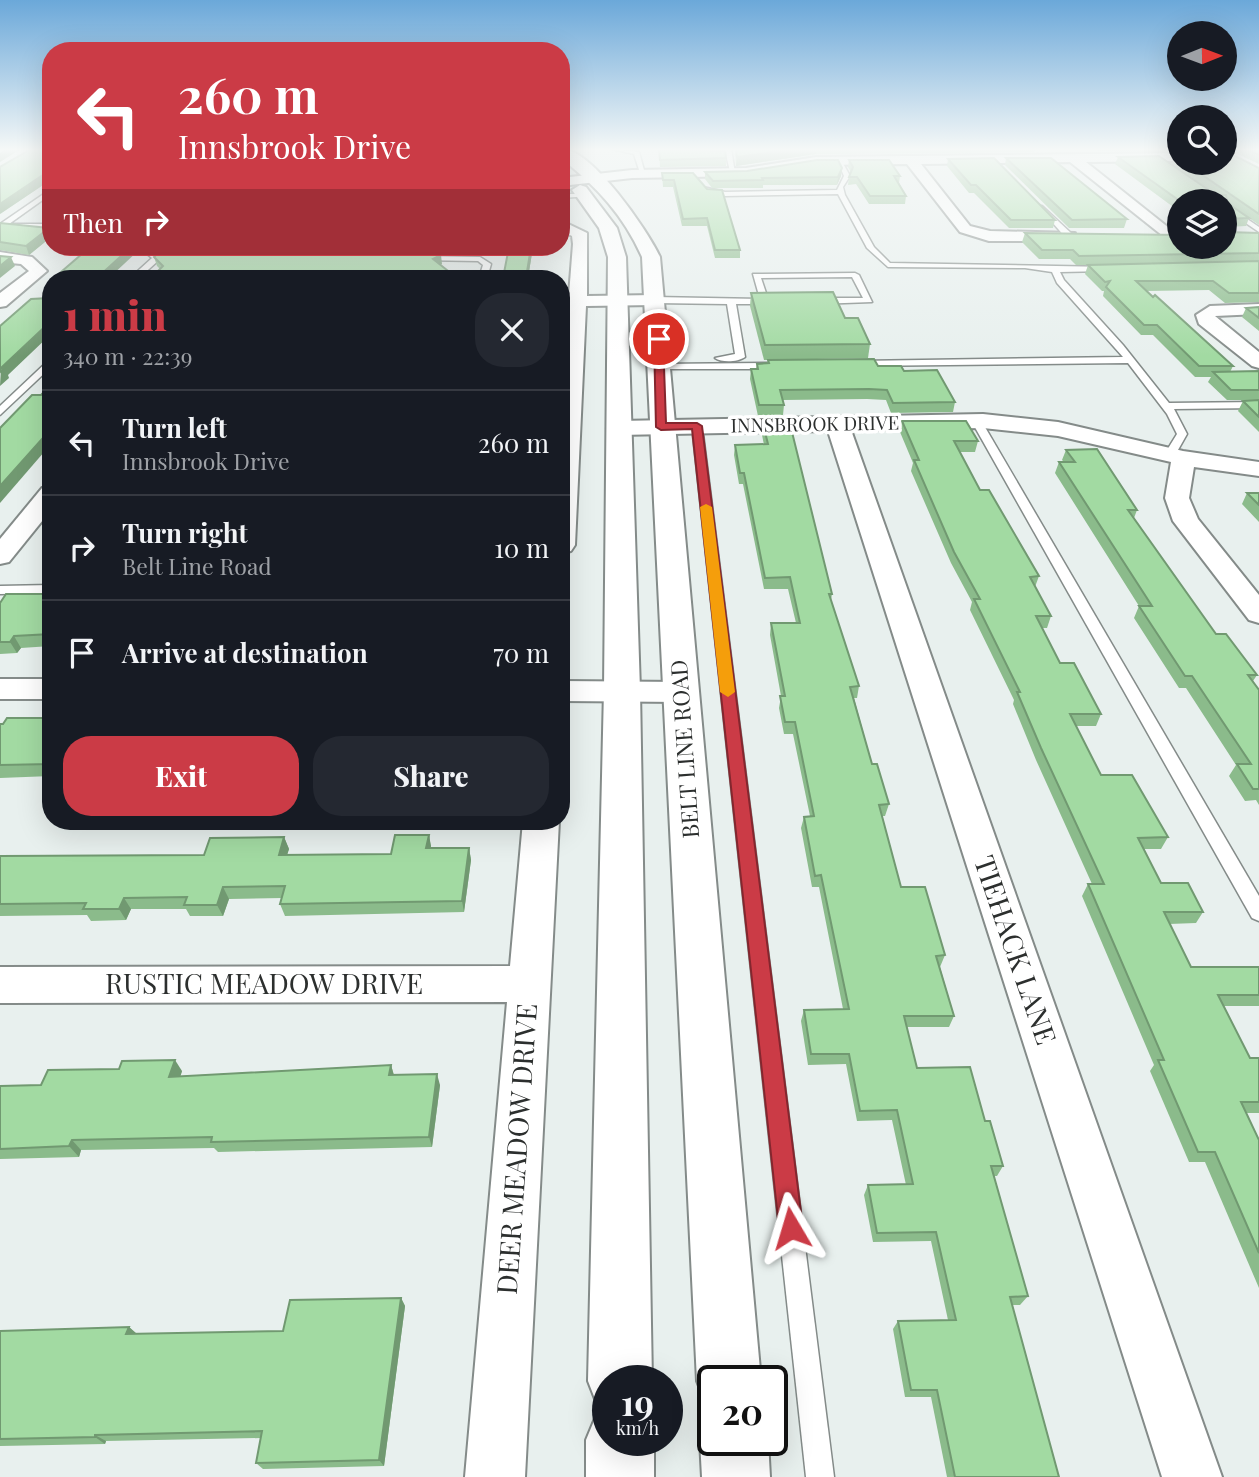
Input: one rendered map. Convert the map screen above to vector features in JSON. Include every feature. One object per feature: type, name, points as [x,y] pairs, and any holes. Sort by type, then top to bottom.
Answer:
[{"type":"main road","name":"BELT LINE ROAD","points":[[600,218],[611,237],[617,257],[618,301],[681,692],[728,1365]]},
{"type":"main road","name":"BELT LINE ROAD","points":[[620,1365],[622,690],[640,427],[659,363],[651,257],[640,229],[632,218]]},
{"type":"main road","points":[[620,1456],[620,1477]]},
{"type":"main road","points":[[735,1456],[736,1477]]},
{"type":"street","points":[[956,218],[965,229],[989,236],[1075,236]]},
{"type":"street","points":[[1152,218],[1167,230]]},
{"type":"street","points":[[570,229],[579,233],[581,244],[579,301],[570,333]]},
{"type":"street","points":[[1237,234],[1259,232]]},
{"type":"street","points":[[1143,235],[1167,235]]},
{"type":"street","points":[[0,257],[26,260],[39,271],[0,302]]},
{"type":"street","points":[[579,301],[655,300]]},
{"type":"street","points":[[0,302],[31,302]]},
{"type":"street","points":[[1250,310],[1210,312],[1205,315],[1206,320],[1255,357]]},
{"type":"street","name":"INNSBROOK DRIVE","points":[[640,427],[976,422],[1058,429],[1177,457],[1259,469]]},
{"type":"street","name":"TIEHACK LANE","points":[[837,423],[1192,1477]]},
{"type":"street","points":[[1177,457],[1177,498],[1186,521],[1259,614]]},
{"type":"street","points":[[0,556],[42,508]]},
{"type":"street","points":[[0,688],[42,689]]},
{"type":"street","points":[[570,691],[681,692]]},
{"type":"street","name":"DEER MEADOW DRIVE","points":[[495,1477],[527,984],[540,830]]},
{"type":"street","name":"RUSTIC MEADOW DRIVE","points":[[0,985],[527,984]]},
{"type":"lane","points":[[855,218],[871,248],[888,265],[1025,266],[1055,270],[1116,268]]},
{"type":"lane","points":[[1054,218],[1075,236]]},
{"type":"lane","points":[[1241,218],[1259,232]]},
{"type":"lane","points":[[1,226],[42,226]]},
{"type":"lane","points":[[154,256],[192,258]]},
{"type":"lane","points":[[143,270],[157,258]]},
{"type":"lane","points":[[408,258],[480,259],[487,264],[485,270]]},
{"type":"lane","points":[[1055,270],[1060,281],[1120,347],[1165,406],[1182,434],[1177,457]]},
{"type":"lane","points":[[765,302],[756,276],[855,275],[869,300],[804,301]]},
{"type":"lane","points":[[655,300],[778,301]]},
{"type":"lane","points":[[659,363],[740,358],[731,302]]},
{"type":"lane","points":[[849,364],[1128,360]]},
{"type":"lane","points":[[659,363],[783,366]]},
{"type":"lane","points":[[0,412],[42,370]]},
{"type":"lane","points":[[1165,406],[1259,405]]},
{"type":"lane","points":[[976,422],[1259,913]]},
{"type":"lane","points":[[697,426],[820,1477]]},
{"type":"lane","points":[[0,590],[42,589]]},
{"type":"building","points":[[683,218],[730,218],[740,250],[715,250],[707,218]]},
{"type":"building","points":[[1009,218],[1055,220],[1011,220]]},
{"type":"building","points":[[1070,218],[1127,219],[1072,220]]},
{"type":"building","points":[[0,223],[42,227],[42,233],[26,246],[0,242]]},
{"type":"building","points":[[1237,232],[1259,233],[1259,253],[1237,253]]},
{"type":"building","points":[[1025,233],[1167,235],[1167,255],[1079,256],[1073,250],[1042,250]]},
{"type":"building","points":[[0,256],[11,257],[0,266]]},
{"type":"building","points":[[80,256],[121,256],[106,270],[63,270]]},
{"type":"building","points":[[439,256],[433,259],[447,270],[159,270],[163,266],[154,257]]},
{"type":"building","points":[[507,256],[530,256],[527,270],[505,270]]},
{"type":"building","points":[[1259,261],[1259,293],[1229,293],[1213,281],[1136,281],[1233,366],[1199,366],[1157,325],[1144,325],[1106,287],[1110,281],[1105,282],[1088,265]]},
{"type":"building","points":[[833,292],[845,318],[858,318],[870,344],[765,345],[751,293]]},
{"type":"building","points":[[42,298],[42,329],[0,372],[0,326],[31,299]]},
{"type":"building","points":[[1259,307],[1259,318],[1246,308]]},
{"type":"building","points":[[874,359],[878,366],[901,366],[904,371],[937,370],[955,402],[893,403],[887,390],[780,390],[784,405],[759,405],[751,369],[758,369],[757,364],[769,363],[768,360]]},
{"type":"building","points":[[1259,371],[1259,390],[1231,390],[1213,372]]},
{"type":"building","points":[[32,395],[41,395],[42,439],[0,486],[0,428]]},
{"type":"building","points":[[1259,400],[1259,417],[1243,401]]},
{"type":"building","points":[[902,421],[966,421],[978,441],[954,441],[980,490],[989,490],[1039,576],[1030,577],[1051,616],[1036,616],[1060,663],[1074,663],[1101,714],[1070,714],[1101,775],[1132,775],[1168,837],[1138,838],[1161,883],[1188,883],[1203,912],[1164,912],[1191,967],[1259,967],[1259,995],[1218,995],[1250,1058],[1259,1058],[1259,1102],[1241,1102],[1259,1140],[1259,1253],[1215,1152],[1198,1152],[1158,1060],[1164,1060],[1088,884],[1104,884],[1041,748],[1017,692],[1020,692],[974,599],[980,599],[954,552],[914,460],[919,460]]},
{"type":"building","points":[[763,424],[790,424],[832,594],[829,594],[859,686],[850,687],[872,764],[877,764],[889,804],[879,805],[901,887],[925,887],[945,955],[936,956],[954,1016],[904,1016],[917,1068],[970,1067],[985,1121],[990,1121],[1003,1166],[991,1166],[1028,1296],[1010,1297],[1059,1477],[955,1477],[937,1390],[911,1390],[898,1321],[956,1320],[936,1232],[877,1233],[868,1185],[913,1184],[897,1110],[860,1111],[849,1054],[811,1054],[804,1010],[849,1009],[821,875],[815,876],[804,817],[814,816],[795,722],[785,722],[780,696],[785,696],[771,623],[800,623],[790,577],[765,578],[744,473],[740,473],[735,445],[768,444]]},
{"type":"building","points":[[1097,449],[1137,510],[1128,510],[1216,634],[1226,634],[1257,675],[1248,675],[1259,690],[1259,789],[1253,789],[1237,764],[1251,764],[1192,676],[1185,676],[1139,606],[1152,606],[1059,462],[1075,462],[1066,450]]},
{"type":"building","points":[[1247,493],[1259,493],[1259,505]]},
{"type":"building","points":[[6,594],[42,594],[42,634],[14,636],[10,642],[0,642],[0,603]]},
{"type":"building","points":[[7,718],[42,718],[42,764],[0,765],[0,724]]},
{"type":"building","points":[[395,835],[429,835],[426,848],[469,848],[462,901],[280,904],[285,886],[223,887],[217,905],[184,905],[187,897],[124,898],[119,909],[83,909],[86,903],[0,904],[0,856],[204,855],[210,838],[284,837],[279,855],[391,854]]},
{"type":"building","points":[[175,1060],[169,1077],[391,1065],[389,1075],[437,1074],[429,1137],[211,1142],[212,1137],[72,1140],[69,1146],[0,1149],[0,1086],[41,1085],[48,1070],[119,1069],[122,1061]]},
{"type":"building","points":[[401,1298],[379,1460],[256,1463],[262,1431],[0,1439],[0,1331],[129,1327],[126,1334],[283,1331],[290,1300]]},
{"type":"slow traffic","points":[[706,507],[728,692]]},
{"type":"route","points":[[659,339],[661,427],[697,426],[791,1228]]}]
